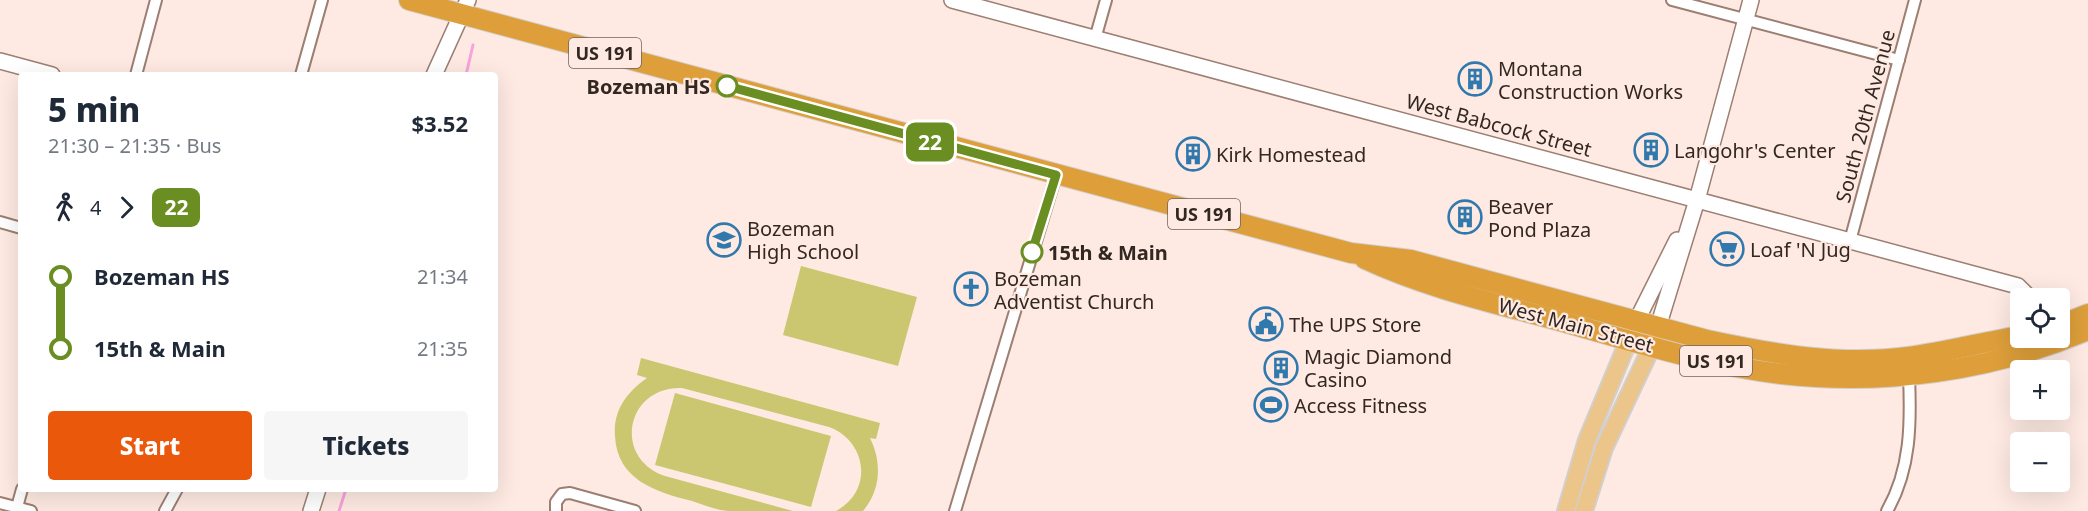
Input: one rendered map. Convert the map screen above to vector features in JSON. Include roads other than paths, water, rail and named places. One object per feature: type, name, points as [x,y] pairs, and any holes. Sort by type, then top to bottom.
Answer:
[{"type":"highway","name":"West Main Street","points":[[409,0],[465,7],[1056,175],[1352,253],[1411,260],[1658,327],[1784,355],[1849,360],[1907,357],[2010,338]]},
{"type":"highway","name":"West Main Street","points":[[1352,253],[1406,279],[1652,346],[1781,374],[1849,378],[1909,376],[1955,369],[2027,348]]},
{"type":"highway","points":[[2070,321],[2088,314]]},
{"type":"highway","name":"West Main Street","points":[[2070,335],[2088,330]]},
{"type":"main road","points":[[1566,511],[1587,440],[1637,320]]},
{"type":"main road","points":[[1584,511],[1604,448],[1652,346],[1658,327]]},
{"type":"street","points":[[137,72],[156,0]]},
{"type":"street","points":[[303,72],[322,0]]},
{"type":"street","name":"West Babcock Street","points":[[952,0],[2020,288]]},
{"type":"street","points":[[1095,39],[1106,0]]},
{"type":"street","points":[[1672,0],[1899,60]]},
{"type":"street","points":[[1658,327],[1697,200],[1750,0]]},
{"type":"street","name":"South 20th Avenue","points":[[1850,241],[1915,0]]},
{"type":"street","points":[[435,72],[465,7]]},
{"type":"street","points":[[0,61],[41,72]]},
{"type":"street","points":[[955,511],[1056,175]]},
{"type":"street","points":[[1637,320],[1697,200]]},
{"type":"street","points":[[0,222],[18,227]]},
{"type":"street","points":[[1887,511],[1908,457],[1911,421],[1909,376]]},
{"type":"street","points":[[16,509],[21,492]]},
{"type":"street","points":[[165,511],[175,492]]},
{"type":"street","points":[[311,511],[317,492]]},
{"type":"street","points":[[556,511],[556,502],[562,494],[570,494],[635,511]]},
{"type":"street","points":[[0,503],[16,509],[31,511]]},
{"type":"waterway","points":[[467,72],[473,45]]},
{"type":"waterway","points":[[339,511],[345,492]]},
{"type":"place","name":"Montana Construction Works","points":[[1475,79]]},
{"type":"place","name":"Bozeman HS","points":[[727,86]]},
{"type":"place","name":"Langohr's Center","points":[[1651,150]]},
{"type":"place","name":"Kirk Homestead","points":[[1193,154]]},
{"type":"place","name":"Beaver Pond Plaza","points":[[1465,217]]},
{"type":"place","name":"Bozeman High School","points":[[724,240]]},
{"type":"place","name":"Loaf 'N Jug","points":[[1727,249]]},
{"type":"place","name":"15th & Main","points":[[1032,252]]},
{"type":"place","name":"Bozeman Adventist Church","points":[[971,289]]},
{"type":"place","name":"The UPS Store","points":[[1266,324]]},
{"type":"place","name":"Magic Diamond Casino","points":[[1281,368]]},
{"type":"place","name":"Access Fitness","points":[[1271,405]]}]
